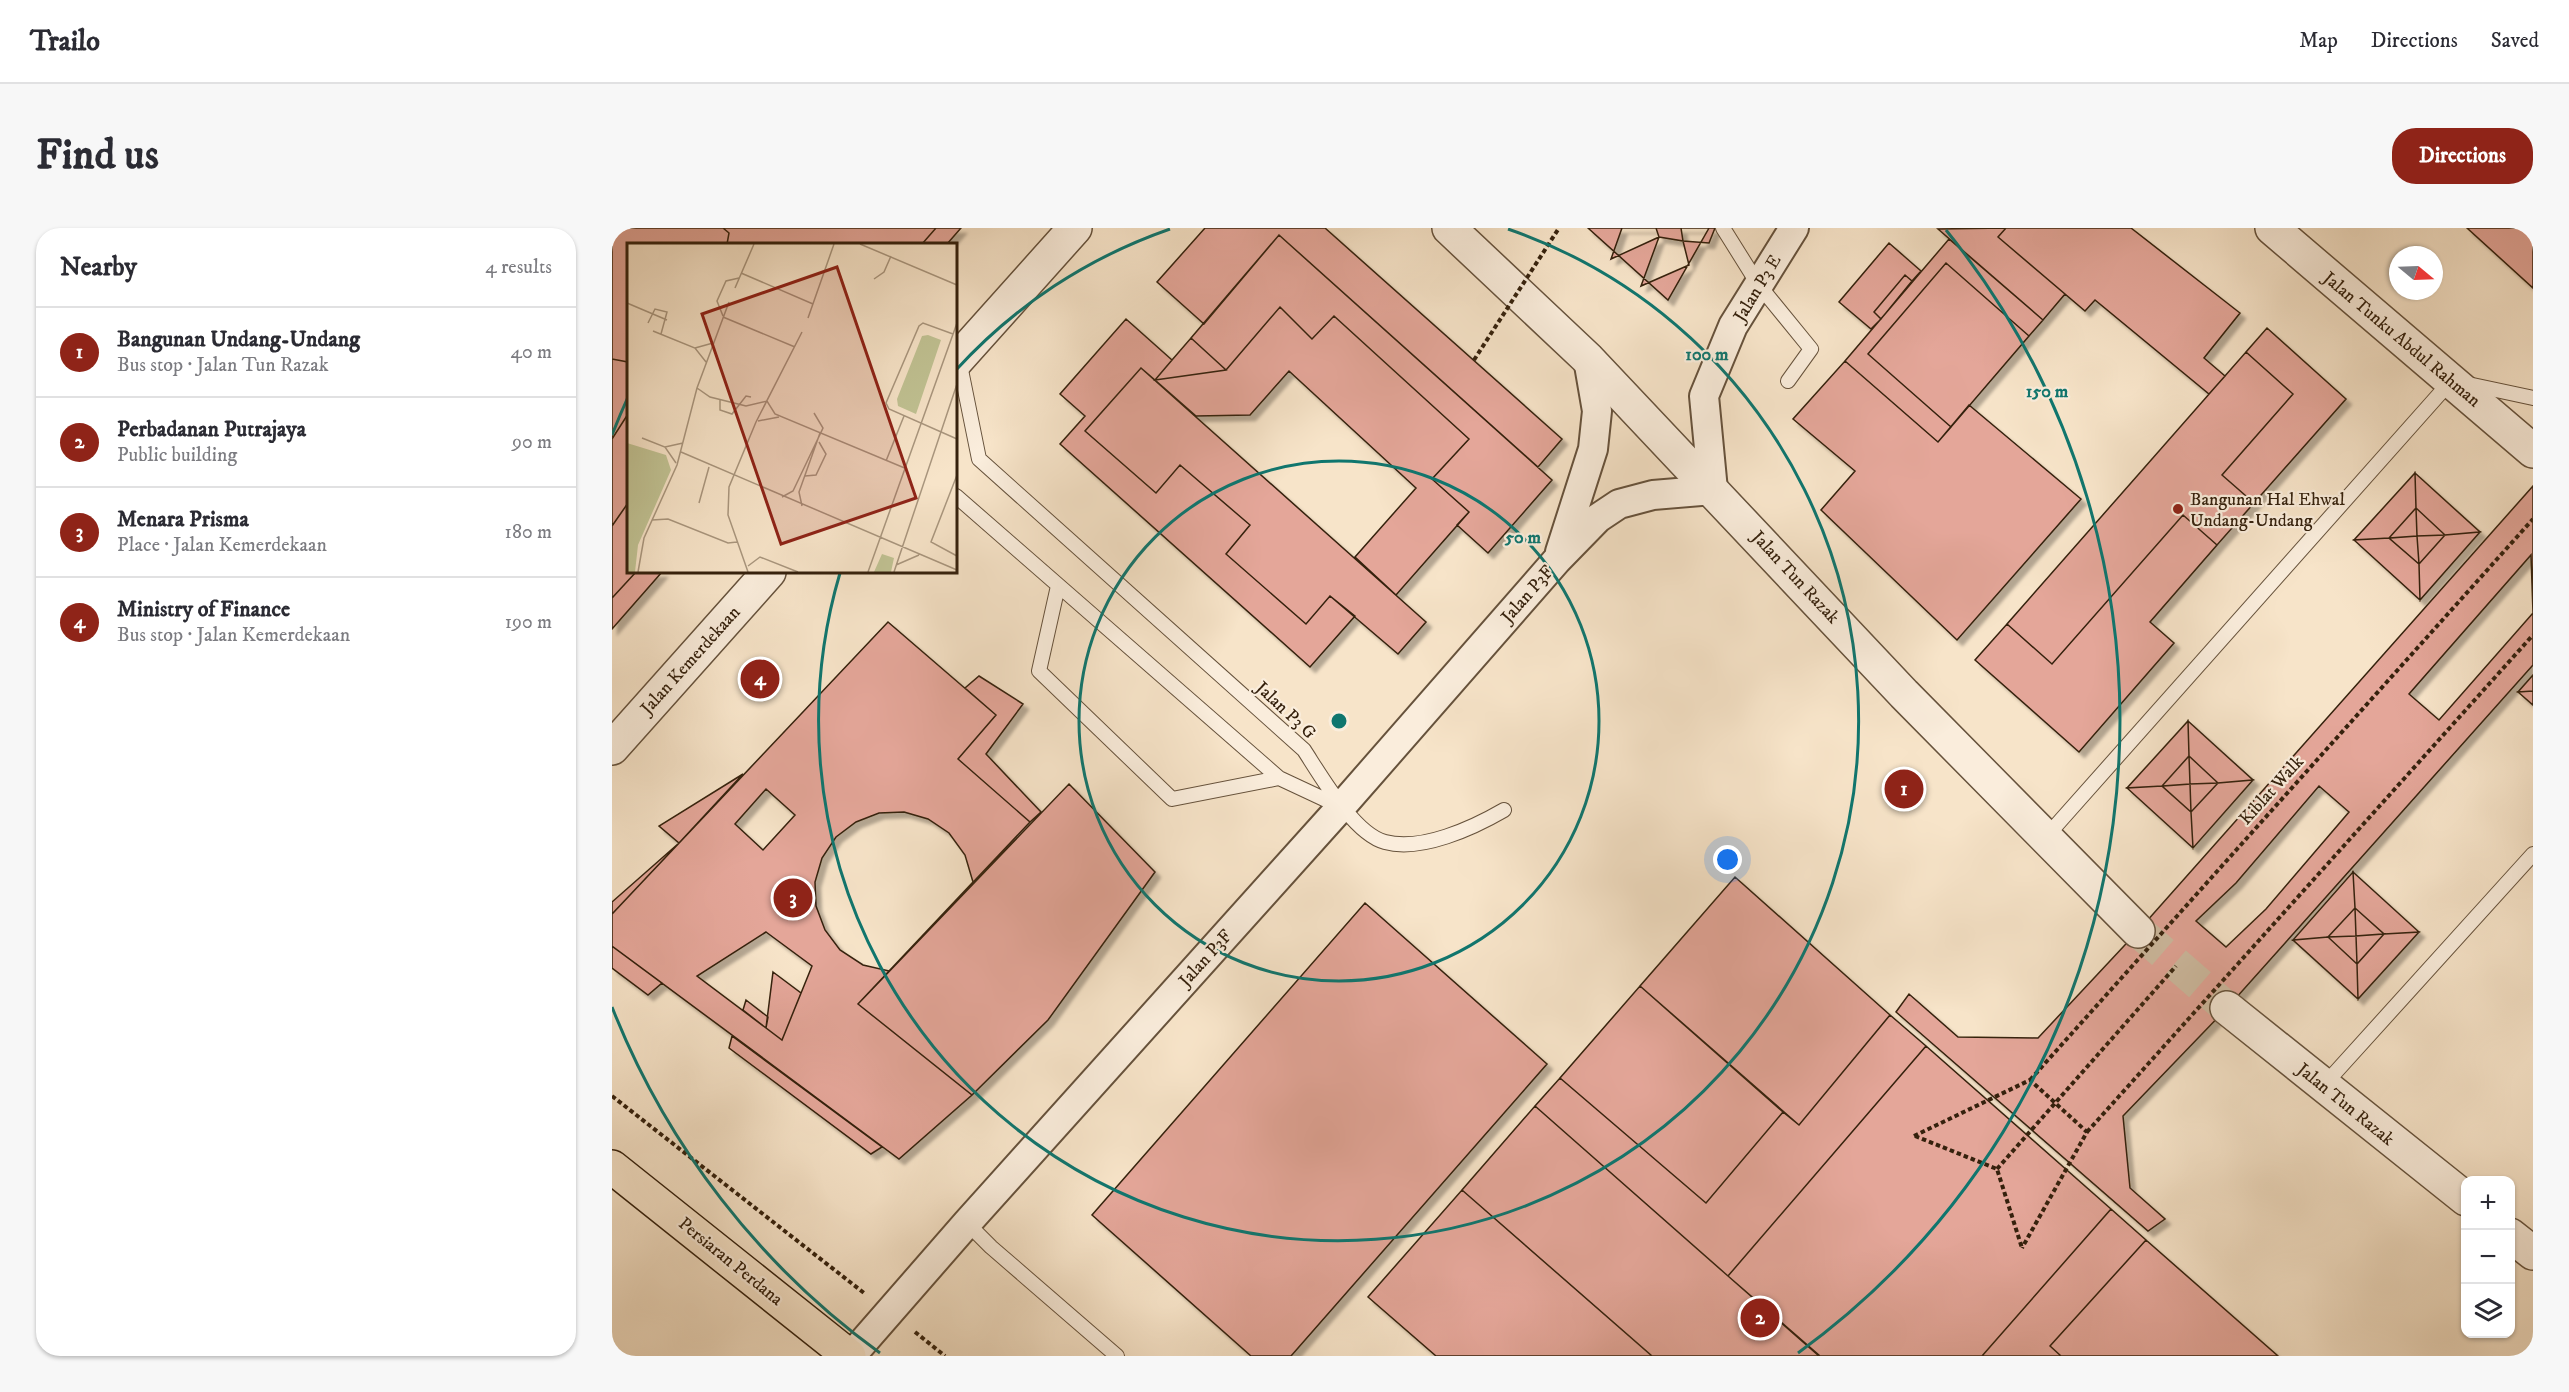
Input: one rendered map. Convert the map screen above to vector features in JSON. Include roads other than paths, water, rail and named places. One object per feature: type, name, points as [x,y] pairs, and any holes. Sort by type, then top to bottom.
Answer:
[{"type":"main road","name":"Persiaran Perdana","points":[[612,1167],[850,1356]]},
{"type":"street","points":[[957,360],[1075,228]]},
{"type":"street","name":"Jalan Tun Razak","points":[[1449,228],[1588,359],[1904,694],[2138,932]]},
{"type":"street","name":"Jalan P3 E","points":[[1713,490],[1704,396],[1733,326],[1794,228]]},
{"type":"street","name":"Jalan Tunku Abdul Rahman","points":[[2282,232],[2533,451]]},
{"type":"street","name":"Jalan P3F","points":[[1557,560],[1593,449],[1597,411],[1588,359]]},
{"type":"street","name":"Jalan P3F","points":[[850,1356],[1341,807],[1557,560],[1598,518],[1619,504],[1653,495],[1713,490]]},
{"type":"street","name":"Jalan Kemerdekaan","points":[[612,748],[768,573]]},
{"type":"street","name":"Jalan Tun Razak","points":[[2227,1008],[2461,1195]]},
{"type":"street","points":[[2515,1238],[2533,1253]]},
{"type":"lane","points":[[1723,228],[1758,284],[1810,349],[1788,381]]},
{"type":"lane","name":"Jalan P3 G","points":[[957,360],[979,459],[1304,750],[1341,807]]},
{"type":"lane","points":[[2045,838],[2448,378],[2495,392],[2533,398]]},
{"type":"lane","points":[[957,497],[1279,778],[1341,807],[1375,838],[1386,843],[1417,843],[1460,832],[1504,810]]},
{"type":"lane","points":[[1058,585],[1039,671],[1172,799],[1207,790],[1279,778]]},
{"type":"lane","points":[[2322,1086],[2533,854]]},
{"type":"lane","points":[[967,1223],[991,1247],[1117,1356]]},
{"type":"tunnel","points":[[2138,931],[2227,1008]]},
{"type":"place","name":"Bangunan Hal Ehwal Undang-Undang","points":[[2178,509]]},
{"type":"place","name":"Ministry of Finance","points":[[760,679]]},
{"type":"place","name":"Bangunan Undang-Undang","points":[[1904,789]]},
{"type":"place","name":"Menara Prisma","points":[[793,898]]},
{"type":"place","name":"Perbadanan Putrajaya","points":[[1760,1318]]}]
